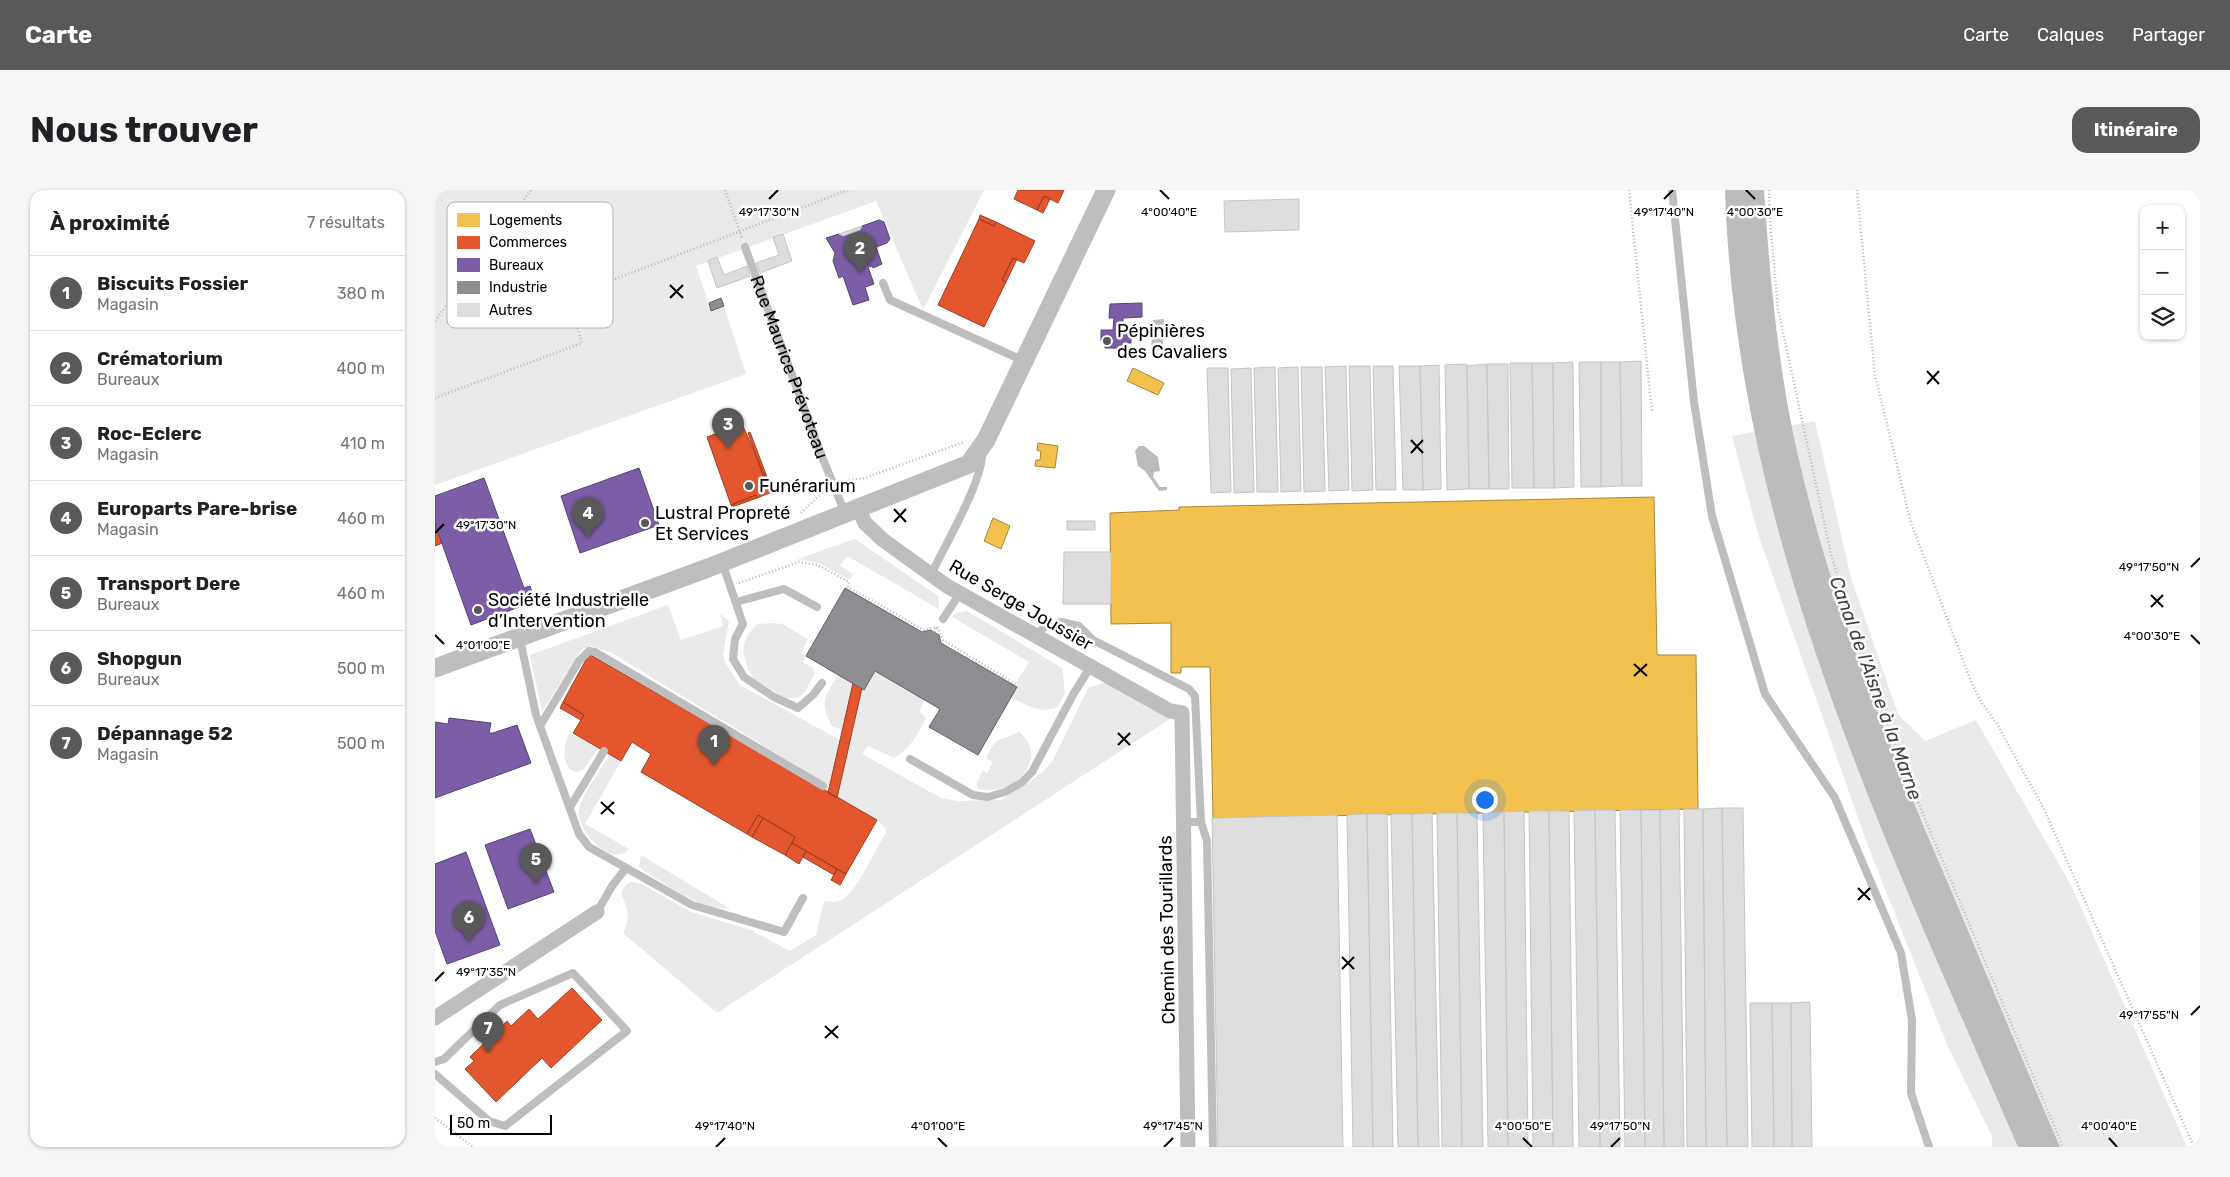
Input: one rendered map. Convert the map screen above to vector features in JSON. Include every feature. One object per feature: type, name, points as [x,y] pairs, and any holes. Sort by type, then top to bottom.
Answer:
[{"type":"street","points":[[435,668],[722,562],[969,464],[975,441],[1024,361],[1106,190]]},
{"type":"street","name":"Rue Serge Joussier","points":[[852,510],[883,540],[960,593],[1171,711],[1182,713]]},
{"type":"street","name":"Chemin des Tourillards","points":[[1182,713],[1188,1147]]},
{"type":"street","points":[[435,1018],[597,912]]},
{"type":"lane","points":[[1672,190],[1694,402],[1712,516],[1765,694],[1835,798],[1901,953],[1912,1020],[1911,1093],[1929,1147]]},
{"type":"lane","name":"Rue Maurice Prévoteau","points":[[745,247],[833,484],[852,510]]},
{"type":"lane","points":[[883,283],[890,300],[1024,361]]},
{"type":"lane","points":[[931,574],[975,483],[982,460],[975,441]]},
{"type":"lane","points":[[722,562],[743,624],[735,639],[733,659],[744,677],[774,697],[798,708],[813,695],[822,683]]},
{"type":"lane","points":[[736,602],[784,589],[817,607]]},
{"type":"lane","points":[[943,619],[960,593]]},
{"type":"lane","points":[[1035,635],[1046,626],[1061,622],[1074,624],[1079,626],[1093,640],[1189,689],[1195,696],[1201,822],[1207,841],[1213,1147]]},
{"type":"lane","points":[[519,637],[522,658],[540,726],[579,834],[589,847],[692,906],[784,932],[803,898]]},
{"type":"lane","points":[[540,726],[579,661],[589,651],[595,652],[823,786]]},
{"type":"lane","points":[[910,759],[973,795],[988,797],[1005,792],[1021,783],[1032,772],[1074,693],[1091,666]]},
{"type":"lane","points":[[570,807],[604,751]]},
{"type":"lane","points":[[1184,822],[1201,822]]},
{"type":"lane","points":[[597,912],[612,886],[626,868]]},
{"type":"lane","points":[[435,1062],[444,1059],[500,1005],[573,973],[627,1031],[505,1126],[489,1121],[435,1074]]},
{"type":"path","points":[[522,202],[531,190]]},
{"type":"path","points":[[725,190],[745,247]]},
{"type":"path","points":[[613,280],[848,190]]},
{"type":"path","points":[[1629,190],[1652,413]]},
{"type":"path","points":[[1769,190],[1769,220],[1780,319],[1831,554],[1868,677],[1925,820],[2063,1147]]},
{"type":"path","points":[[1857,190],[1875,375],[1911,523],[1972,684],[1982,704],[1997,724],[2044,809],[2195,1147]]},
{"type":"path","points":[[435,320],[447,304]]},
{"type":"path","points":[[435,398],[582,343],[577,328]]},
{"type":"path","points":[[799,514],[833,484],[849,479],[865,478],[964,442],[975,441]]},
{"type":"path","points":[[731,586],[799,562],[818,566],[849,582],[848,587],[924,630],[937,627],[943,640],[1017,685]]},
{"type":"path","points":[[435,1118],[473,1147]]},
{"type":"shaded area","points":[[435,190],[984,190],[923,310],[876,201],[696,266],[711,310],[724,306],[746,374],[435,485]]},
{"type":"shaded area","points":[[1725,190],[1764,190],[1772,290],[1785,390],[1798,456],[1828,569],[1865,679],[1886,733],[2060,1147],[2018,1147],[1917,915],[1869,798],[1825,681],[1787,562],[1757,441],[1735,317]]},
{"type":"shaded area","points":[[1164,319],[1163,351],[1151,351],[1153,320]]},
{"type":"shaded area","points":[[1815,421],[1851,578],[1898,714],[1925,741],[1976,720],[2072,887],[2187,1147],[1992,1147],[1992,1136],[1948,1047],[1868,846],[1758,534],[1732,436]]},
{"type":"shaded area","points":[[1139,446],[1144,446],[1158,457],[1160,471],[1154,472],[1153,477],[1160,487],[1167,487],[1167,490],[1159,491],[1145,471],[1138,466],[1135,451]]},
{"type":"shaded area","points":[[855,539],[938,596],[939,609],[847,556],[840,566],[853,574],[850,580],[819,563],[797,559]]},
{"type":"shaded area","points":[[668,605],[681,640],[723,626],[720,614],[729,621],[723,655],[726,664],[740,685],[840,740],[830,786],[610,652],[592,646],[582,649],[542,712],[530,655]]},
{"type":"shaded area","points":[[967,611],[1062,668],[1065,693],[1058,707],[1045,710],[1039,709],[1028,706],[1011,697],[1017,687],[1016,683],[1029,662],[952,617],[956,613]]},
{"type":"shaded area","points":[[757,624],[782,624],[808,639],[801,653],[806,656],[803,662],[813,668],[815,673],[805,692],[798,698],[785,698],[754,679],[748,669],[743,652],[749,633]]},
{"type":"shaded area","points":[[875,671],[925,700],[919,711],[926,718],[913,741],[894,758],[868,746],[862,754],[941,798],[957,801],[1001,800],[1043,772],[1053,760],[1088,688],[1109,681],[1170,719],[717,1013],[623,933],[628,913],[621,894],[626,884],[631,882],[642,884],[691,912],[751,930],[790,951],[816,935],[824,901],[838,901],[848,895],[861,878],[887,830],[877,820],[837,798],[862,688],[864,689]]},
{"type":"shaded area","points":[[838,675],[853,683],[842,730],[832,726],[825,705],[827,694]]},
{"type":"shaded area","points":[[1019,731],[1028,743],[1031,755],[1028,766],[1022,776],[1012,784],[1000,789],[988,790],[977,788],[977,782],[983,770],[987,773],[993,762],[986,758],[994,744]]},
{"type":"shaded area","points":[[569,733],[598,748],[584,769],[578,772],[568,767],[565,762],[565,750]]},
{"type":"shaded area","points":[[610,754],[621,761],[585,824],[629,849],[623,854],[606,851],[597,845],[589,837],[579,818],[579,809],[584,796]]},
{"type":"shaded area","points":[[641,855],[729,908],[708,906],[685,896],[644,871],[639,866]]},
{"type":"building: Logements","points":[[1133,368],[1164,383],[1158,395],[1127,381]]},
{"type":"building: Logements","points":[[1038,443],[1058,446],[1055,468],[1035,466],[1036,460],[1040,460],[1041,451],[1037,450]]},
{"type":"building: Logements","points":[[1654,497],[1657,655],[1696,655],[1698,809],[1213,818],[1210,667],[1181,667],[1181,673],[1171,673],[1171,623],[1111,624],[1110,513],[1179,510],[1179,507]]},
{"type":"building: Logements","points":[[993,518],[1010,526],[1001,549],[984,541]]},
{"type":"building: Commerces","points":[[1018,190],[1064,190],[1058,203],[1044,196],[1037,210],[1014,199]]},
{"type":"building: Commerces","points":[[1044,196],[1050,199],[1043,213],[1037,210]]},
{"type":"building: Commerces","points":[[980,215],[996,222],[994,226],[979,219]]},
{"type":"building: Commerces","points":[[979,219],[994,226],[996,222],[1035,241],[1024,263],[1013,258],[1002,280],[1006,282],[984,327],[938,305]]},
{"type":"building: Commerces","points":[[1013,258],[1017,259],[1006,282],[1002,280]]},
{"type":"building: Commerces","points":[[742,424],[772,492],[757,498],[756,495],[731,505],[707,437]]},
{"type":"building: Commerces","points":[[750,432],[767,477],[764,478],[748,433]]},
{"type":"building: Commerces","points":[[756,495],[757,498],[732,507],[731,505]]},
{"type":"building: Commerces","points":[[435,524],[442,543],[435,546]]},
{"type":"building: Commerces","points":[[589,654],[877,820],[846,874],[792,843],[795,837],[758,815],[747,834],[641,772],[651,754],[632,742],[621,761],[573,733],[584,715],[563,702]]},
{"type":"building: Commerces","points":[[853,683],[862,688],[837,798],[828,793]]},
{"type":"building: Commerces","points":[[563,702],[584,715],[581,720],[560,708]]},
{"type":"building: Commerces","points":[[758,815],[763,818],[752,837],[747,834]]},
{"type":"building: Commerces","points":[[763,818],[795,837],[785,855],[752,837]]},
{"type":"building: Commerces","points":[[792,843],[806,851],[799,864],[785,855]]},
{"type":"building: Commerces","points":[[806,851],[837,869],[834,875],[803,857]]},
{"type":"building: Commerces","points":[[837,869],[846,874],[840,885],[831,880]]},
{"type":"building: Commerces","points":[[572,988],[602,1020],[551,1068],[542,1058],[496,1102],[465,1069],[474,1061],[470,1057],[507,1021],[511,1026],[529,1009],[538,1019]]},
{"type":"building: Bureaux","points":[[879,220],[884,222],[890,239],[887,243],[876,247],[882,264],[873,268],[872,266],[868,267],[874,284],[865,287],[869,300],[853,305],[843,276],[839,278],[833,261],[835,253],[826,238],[839,234],[843,236],[860,230],[862,226]],"holes":[[[858,245],[862,256],[852,260],[848,249]]]},
{"type":"building: Bureaux","points":[[1142,303],[1142,317],[1123,318],[1123,330],[1131,330],[1131,343],[1126,343],[1126,348],[1105,348],[1105,341],[1101,341],[1101,330],[1113,330],[1114,318],[1109,318],[1110,304]]},
{"type":"building: Bureaux","points":[[639,468],[659,525],[580,553],[561,496]]},
{"type":"building: Bureaux","points":[[484,478],[524,588],[530,586],[535,601],[471,625],[435,524],[435,496]]},
{"type":"building: Bureaux","points":[[449,718],[491,723],[489,733],[517,725],[531,763],[435,798],[435,722],[448,724]]},
{"type":"building: Bureaux","points":[[530,829],[554,892],[508,909],[485,845]]},
{"type":"building: Bureaux","points":[[466,852],[500,945],[447,964],[435,931],[435,864]]},
{"type":"building: Industrie","points":[[721,298],[724,306],[711,311],[709,303]]},
{"type":"building: Industrie","points":[[845,588],[922,632],[930,630],[934,632],[939,635],[941,643],[1017,687],[978,755],[929,727],[940,709],[875,671],[864,690],[806,656]]},
{"type":"building: Autres","points":[[1299,199],[1299,230],[1225,232],[1224,201]]},
{"type":"building: Autres","points":[[862,226],[860,230],[843,236],[839,234]]},
{"type":"building: Autres","points":[[783,234],[792,261],[760,273],[756,263],[779,255],[773,237]]},
{"type":"building: Autres","points":[[717,257],[724,275],[747,266],[750,276],[717,288],[708,261]]},
{"type":"building: Autres","points":[[1641,361],[1642,486],[1622,486],[1620,362]]},
{"type":"building: Autres","points":[[1573,362],[1574,487],[1554,488],[1553,363]]},
{"type":"building: Autres","points":[[1579,362],[1601,362],[1601,487],[1581,487]]},
{"type":"building: Autres","points":[[1601,362],[1620,362],[1622,486],[1601,487]]},
{"type":"building: Autres","points":[[1510,363],[1532,363],[1534,488],[1512,488]]},
{"type":"building: Autres","points":[[1532,363],[1553,363],[1554,488],[1534,488]]},
{"type":"building: Autres","points":[[1467,364],[1469,489],[1447,490],[1445,365]]},
{"type":"building: Autres","points":[[1487,364],[1508,364],[1509,489],[1489,489]]},
{"type":"building: Autres","points":[[1487,364],[1489,489],[1469,489],[1467,366]]},
{"type":"building: Autres","points":[[1439,365],[1441,489],[1423,490],[1420,366]]},
{"type":"building: Autres","points":[[1346,366],[1349,490],[1329,491],[1325,367]]},
{"type":"building: Autres","points":[[1349,366],[1370,366],[1373,490],[1352,491]]},
{"type":"building: Autres","points":[[1373,366],[1393,366],[1396,490],[1376,490]]},
{"type":"building: Autres","points":[[1399,366],[1420,366],[1423,490],[1403,490]]},
{"type":"building: Autres","points":[[1275,367],[1278,492],[1257,492],[1254,368]]},
{"type":"building: Autres","points":[[1298,367],[1301,491],[1281,492],[1278,368]]},
{"type":"building: Autres","points":[[1301,367],[1322,367],[1325,491],[1304,492]]},
{"type":"building: Autres","points":[[1207,368],[1228,368],[1231,492],[1211,493]]},
{"type":"building: Autres","points":[[1251,368],[1254,492],[1234,493],[1231,369]]},
{"type":"building: Autres","points":[[1067,521],[1095,521],[1095,530],[1067,530]]},
{"type":"building: Autres","points":[[1064,552],[1111,552],[1111,604],[1063,604]]},
{"type":"building: Autres","points":[[1722,808],[1743,808],[1748,1147],[1727,1147]]},
{"type":"building: Autres","points":[[1722,808],[1727,1147],[1706,1147],[1703,809]]},
{"type":"building: Autres","points":[[1679,809],[1684,1147],[1664,1147],[1660,810]]},
{"type":"building: Autres","points":[[1684,809],[1703,809],[1706,1147],[1687,1147]]},
{"type":"building: Autres","points":[[1595,810],[1600,1147],[1579,1147],[1574,811]]},
{"type":"building: Autres","points":[[1595,810],[1615,810],[1620,1147],[1600,1147]]},
{"type":"building: Autres","points":[[1620,810],[1641,810],[1645,1147],[1625,1147]]},
{"type":"building: Autres","points":[[1641,810],[1660,810],[1664,1147],[1645,1147]]},
{"type":"building: Autres","points":[[1524,811],[1528,1147],[1508,1147],[1504,812]]},
{"type":"building: Autres","points":[[1529,811],[1549,811],[1553,1147],[1533,1147]]},
{"type":"building: Autres","points":[[1549,811],[1569,811],[1573,1147],[1553,1147]]},
{"type":"building: Autres","points":[[1483,812],[1504,812],[1508,1147],[1488,1147]]},
{"type":"building: Autres","points":[[1432,813],[1439,1147],[1418,1147],[1412,814]]},
{"type":"building: Autres","points":[[1437,813],[1457,813],[1462,1147],[1442,1147]]},
{"type":"building: Autres","points":[[1457,813],[1477,813],[1483,1147],[1462,1147]]},
{"type":"building: Autres","points":[[1367,814],[1373,1147],[1353,1147],[1347,815]]},
{"type":"building: Autres","points":[[1367,814],[1387,814],[1393,1147],[1373,1147]]},
{"type":"building: Autres","points":[[1391,814],[1412,814],[1418,1147],[1398,1147]]},
{"type":"building: Autres","points":[[1337,815],[1343,1147],[1218,1147],[1212,818]]},
{"type":"building: Autres","points":[[1810,1002],[1812,1147],[1792,1147],[1791,1003]]},
{"type":"building: Autres","points":[[1750,1003],[1772,1003],[1774,1147],[1752,1147]]},
{"type":"building: Autres","points":[[1772,1003],[1791,1003],[1792,1147],[1774,1147]]},
{"type":"place","name":"Crématorium","points":[[860,273]]},
{"type":"place","name":"Pépinières des Cavaliers","points":[[1107,341]]},
{"type":"place","name":"Roc-Eclerc","points":[[728,449]]},
{"type":"place","name":"Funérarium","points":[[749,486]]},
{"type":"place","name":"Lustral Propreté Et Services","points":[[645,523]]},
{"type":"place","name":"Europarts Pare-brise","points":[[588,538]]},
{"type":"place","name":"Société Industrielle d’Intervention","points":[[478,610]]},
{"type":"place","name":"Biscuits Fossier","points":[[714,766]]},
{"type":"place","name":"Transport Dere","points":[[536,884]]},
{"type":"place","name":"Shopgun","points":[[469,942]]},
{"type":"place","name":"Dépannage 52","points":[[488,1053]]},
{"type":"water label","name":"Canal de l'Aisne à la Marne","points":[[1876,688]]}]
